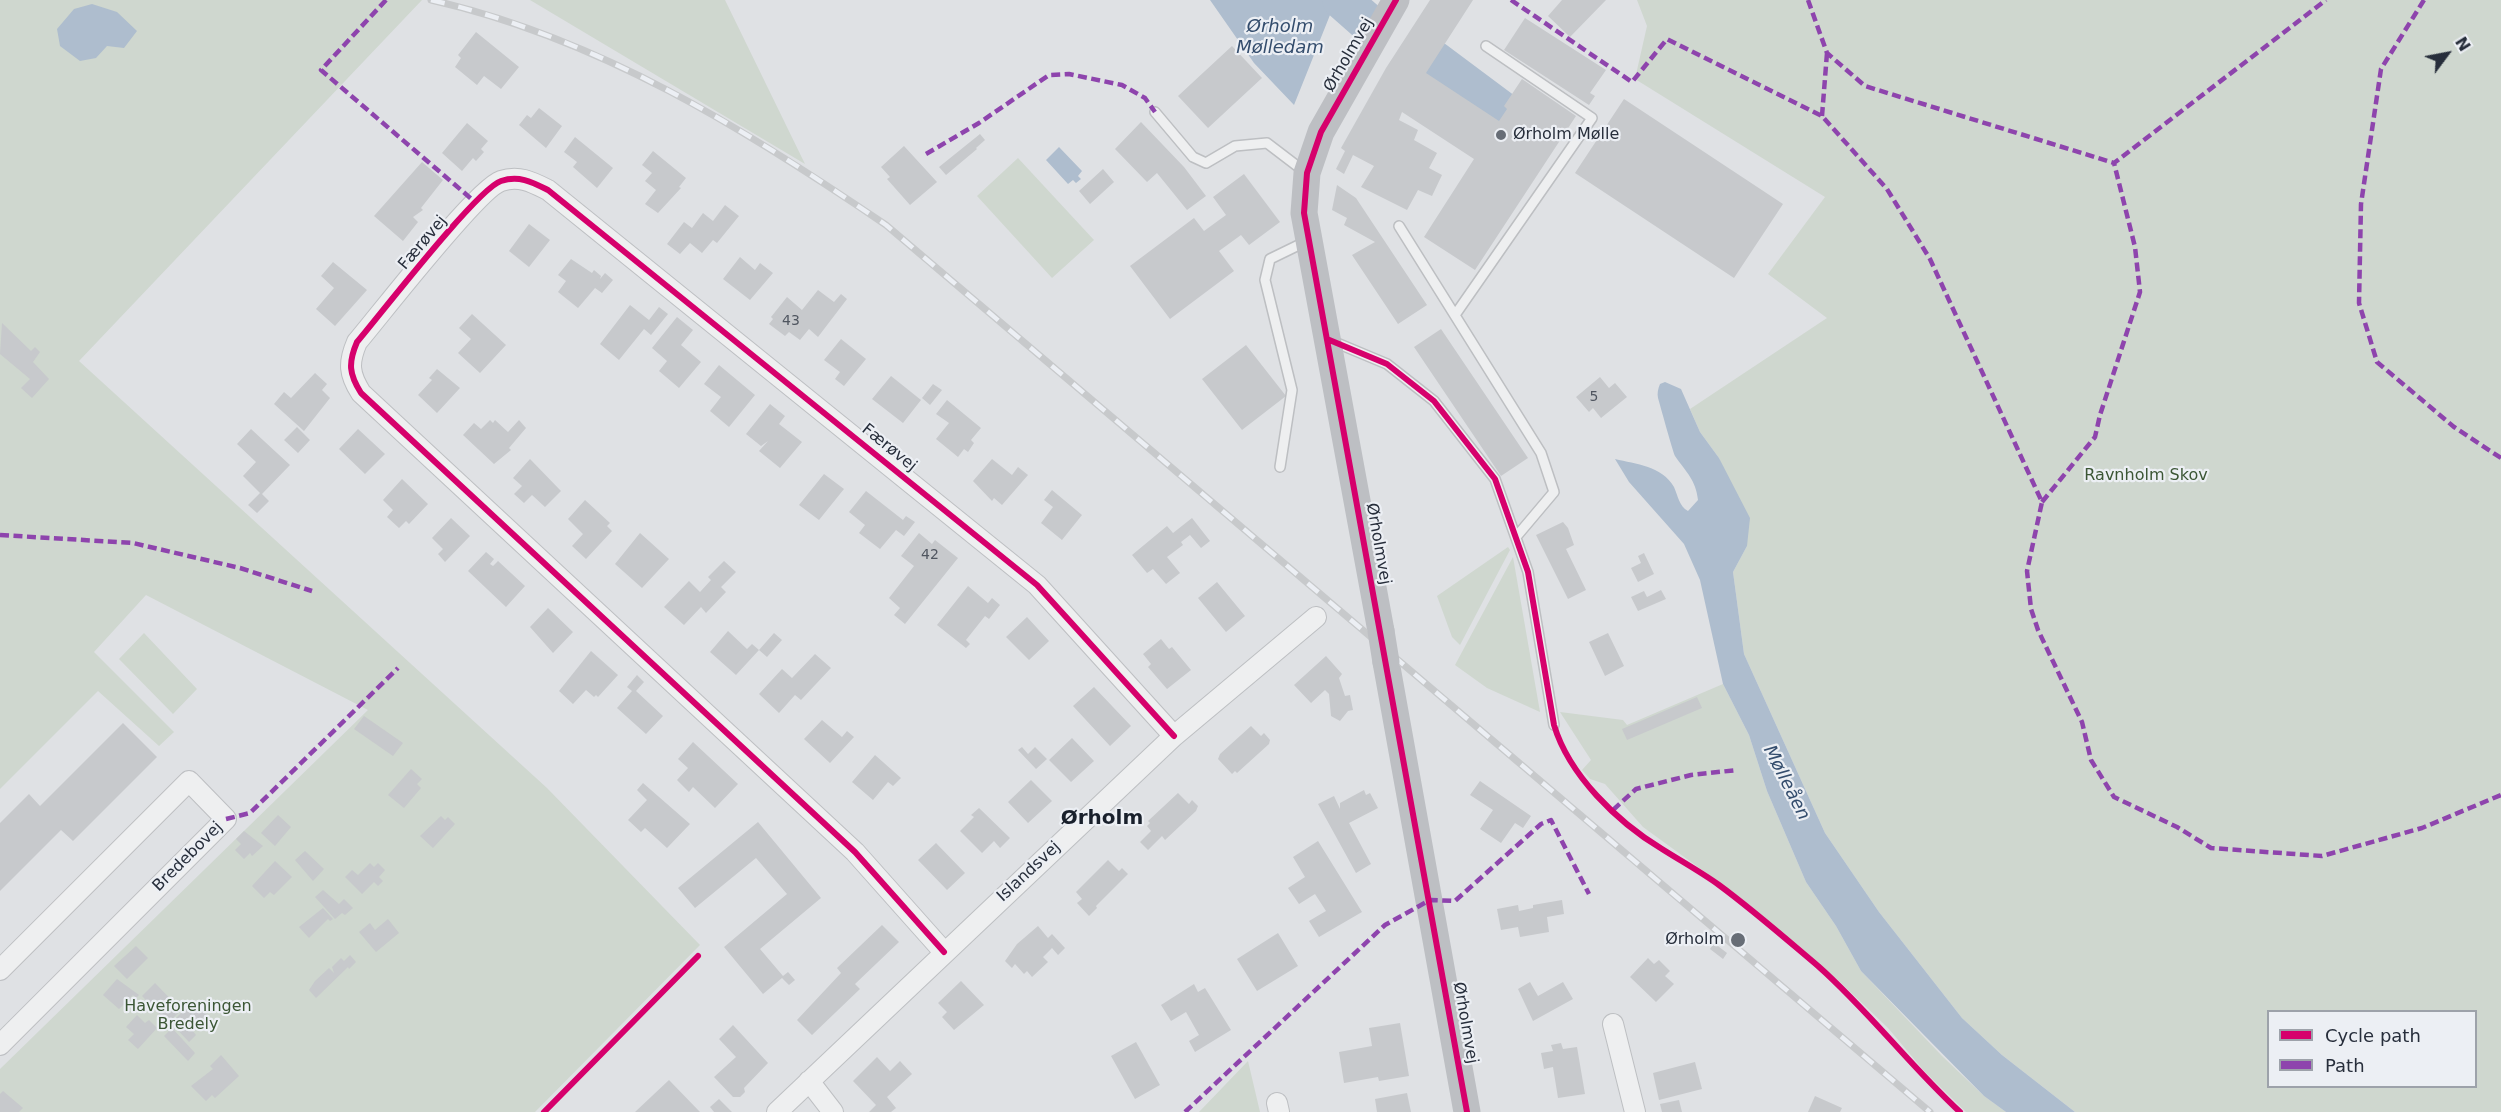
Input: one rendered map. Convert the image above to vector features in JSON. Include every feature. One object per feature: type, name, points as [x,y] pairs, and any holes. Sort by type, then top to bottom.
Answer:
[{"type":"street","name":"Ørholmvej","points":[[1395,0],[1321,132],[1307,173],[1304,213],[1467,1112]]},
{"type":"street","name":"Færøvej","points":[[944,952],[855,852],[362,395],[356,386],[351,378],[349,360],[357,342],[475,202],[499,181],[525,178],[548,190],[1037,585],[1174,736]]},
{"type":"street","name":"Islandsvej","points":[[777,1112],[1174,736],[1316,617]]},
{"type":"street","name":"Bredebovej","points":[[0,970],[189,781],[226,819],[0,1045]]},
{"type":"street","points":[[1613,1023],[1635,1112]]},
{"type":"street","points":[[809,1081],[833,1112]]},
{"type":"lane","points":[[1455,315],[1592,118],[1486,46]]},
{"type":"lane","points":[[1155,112],[1193,157],[1206,164],[1235,146],[1267,143],[1307,173]]},
{"type":"lane","points":[[1399,226],[1541,453],[1554,492],[1516,537]]},
{"type":"lane","points":[[1280,467],[1292,390],[1265,280],[1270,259],[1310,240]]},
{"type":"lane","points":[[1327,339],[1387,364],[1434,401],[1495,479],[1528,572],[1554,725]]},
{"type":"green space","name":"Haveforeningen Bredely","points":[[0,0],[422,0],[79,361],[547,788],[700,945],[535,1112],[0,1112],[0,1069],[368,710],[146,595],[94,652],[174,732],[159,746],[98,691],[0,789]]},
{"type":"green space","points":[[530,0],[725,0],[805,164]]},
{"type":"green space","name":"Ravnholm Skov","points":[[1637,0],[2501,0],[2501,1112],[2075,1112],[2002,1055],[1962,1018],[1879,912],[1825,833],[1744,654],[1733,572],[1747,546],[1719,458],[1700,432],[1690,409],[1827,318],[1768,274],[1825,197],[1635,79],[1647,26]]},
{"type":"green space","points":[[1018,158],[1094,240],[1052,278],[977,196]]},
{"type":"green space","points":[[1508,547],[1510,550],[1460,645],[1452,637],[1437,596]]},
{"type":"green space","points":[[1513,557],[1540,712],[1487,688],[1455,665]]},
{"type":"green space","points":[[144,633],[197,689],[173,714],[119,659]]},
{"type":"green space","points":[[1723,684],[1749,735],[1767,791],[1806,882],[1836,926],[1861,971],[1942,1056],[1984,1096],[2006,1112],[1966,1112],[1925,1072],[1888,1028],[1839,981],[1742,899],[1643,827],[1605,784],[1590,779],[1582,770],[1591,760],[1560,712],[1623,720],[1627,725]]},
{"type":"green space","points":[[1248,1061],[1260,1112],[1199,1112]]},
{"type":"water","name":"Ørholm Mølledam","points":[[1210,0],[1336,0],[1294,105],[1254,63]]},
{"type":"water","points":[[92,4],[117,12],[137,31],[124,48],[107,46],[96,58],[80,61],[60,46],[57,29],[74,9]]},
{"type":"water","points":[[1059,147],[1082,171],[1078,176],[1081,179],[1076,183],[1073,180],[1068,184],[1046,160]]},
{"type":"water","points":[[1665,382],[1681,389],[1700,432],[1719,458],[1750,518],[1747,546],[1733,572],[1744,654],[1825,833],[1879,912],[1962,1018],[2002,1055],[2075,1112],[2006,1112],[1984,1096],[1861,971],[1836,926],[1806,882],[1767,791],[1749,735],[1723,684],[1700,580],[1684,544],[1629,482],[1615,459],[1648,467],[1663,474],[1674,487],[1681,504],[1688,511],[1698,500],[1693,482],[1675,456],[1658,398],[1660,384]]},
{"type":"building","name":"Ørholm Mølle","points":[[1430,0],[1473,0],[1426,73],[1499,121],[1507,109],[1504,106],[1522,79],[1576,116],[1475,270],[1424,237],[1474,159],[1402,112],[1399,120],[1418,130],[1414,140],[1437,153],[1429,168],[1442,175],[1432,196],[1418,190],[1407,210],[1361,187],[1374,166],[1353,155],[1344,174],[1336,169],[1345,151],[1341,148],[1386,68]]},
{"type":"building","points":[[1562,0],[1606,0],[1570,37],[1548,16]]},
{"type":"building","points":[[1525,18],[1606,70],[1590,93],[1595,96],[1589,105],[1504,50]]},
{"type":"building","points":[[476,32],[519,67],[501,89],[484,76],[477,85],[455,67],[461,58],[458,55]]},
{"type":"building","points":[[1232,46],[1262,78],[1208,128],[1178,96]]},
{"type":"building","points":[[1624,99],[1783,204],[1734,278],[1575,173]]},
{"type":"building","points":[[539,108],[562,126],[546,148],[519,125],[527,115],[531,118]]},
{"type":"building","points":[[1141,122],[1184,167],[1206,196],[1187,210],[1157,173],[1147,182],[1115,149]]},
{"type":"building","points":[[467,123],[488,141],[481,149],[484,152],[476,161],[473,158],[462,171],[442,153]]},
{"type":"building","points":[[980,134],[985,140],[946,175],[939,167]]},
{"type":"building","points":[[575,137],[613,168],[597,188],[573,167],[577,162],[564,152]]},
{"type":"building","points":[[904,146],[937,182],[910,205],[887,179],[890,177],[881,167]]},
{"type":"building","points":[[653,151],[686,178],[679,187],[681,188],[658,213],[645,204],[656,190],[645,181],[652,173],[642,165]]},
{"type":"building","points":[[422,162],[443,180],[421,208],[423,210],[413,217],[418,222],[403,241],[374,216]]},
{"type":"building","points":[[1103,169],[1114,182],[1090,204],[1079,191]]},
{"type":"building","points":[[1244,174],[1280,222],[1249,245],[1241,235],[1219,251],[1234,271],[1170,319],[1130,266],[1194,218],[1204,231],[1226,215],[1213,197]]},
{"type":"building","points":[[1337,185],[1356,198],[1427,305],[1398,324],[1352,255],[1375,242],[1344,225],[1347,218],[1332,210]]},
{"type":"building","points":[[725,205],[739,216],[717,243],[713,240],[702,253],[690,243],[680,254],[667,244],[684,222],[692,228],[703,213],[713,221]]},
{"type":"building","points":[[529,224],[550,240],[529,267],[509,251]]},
{"type":"building","points":[[740,257],[755,270],[760,263],[773,273],[750,300],[723,279]]},
{"type":"building","points":[[571,259],[592,273],[594,270],[601,276],[600,279],[605,273],[613,280],[602,293],[595,288],[578,308],[558,292],[566,281],[558,275]]},
{"type":"building","points":[[333,262],[367,290],[335,326],[316,309],[334,288],[321,276]]},
{"type":"building","points":[[818,290],[834,302],[841,294],[847,299],[818,337],[809,329],[800,340],[789,332],[785,336],[769,324],[773,319],[771,317],[787,297],[802,310]]},
{"type":"building","points":[[630,305],[649,320],[659,307],[668,314],[651,335],[644,329],[619,360],[600,344]]},
{"type":"building","points":[[472,314],[506,345],[480,373],[458,353],[471,339],[459,328]]},
{"type":"building","points":[[677,317],[693,330],[681,345],[701,362],[679,388],[659,371],[667,361],[652,348]]},
{"type":"building","points":[[2,323],[31,351],[35,347],[40,352],[33,362],[49,379],[32,398],[21,388],[30,379],[0,354]]},
{"type":"building","points":[[1441,329],[1528,458],[1501,476],[1414,347]]},
{"type":"building","points":[[841,339],[866,359],[844,386],[835,379],[840,372],[824,360]]},
{"type":"building","points":[[1246,345],[1286,396],[1242,430],[1202,379]]},
{"type":"building","points":[[719,365],[755,395],[729,427],[710,411],[721,397],[704,384]]},
{"type":"building","points":[[437,369],[460,388],[437,413],[418,395],[432,380],[429,378]]},
{"type":"building","points":[[315,373],[327,384],[322,390],[330,398],[304,431],[274,404],[284,392],[291,398]]},
{"type":"building","points":[[891,376],[921,400],[903,423],[872,399]]},
{"type":"building","points":[[1600,377],[1609,388],[1615,383],[1627,397],[1601,418],[1593,408],[1589,412],[1576,397]]},
{"type":"building","points":[[933,384],[942,390],[930,405],[922,398]]},
{"type":"building","points":[[947,400],[981,428],[971,440],[974,443],[968,452],[964,449],[958,457],[936,439],[949,423],[936,414]]},
{"type":"building","points":[[770,404],[785,416],[779,424],[802,442],[780,468],[759,451],[768,441],[761,446],[746,434]]},
{"type":"building","points":[[490,420],[493,423],[495,420],[508,432],[519,420],[526,428],[509,448],[511,450],[494,464],[463,435],[474,423],[481,429]]},
{"type":"building","points":[[297,427],[310,440],[298,453],[284,440]]},
{"type":"building","points":[[251,429],[290,465],[262,494],[269,501],[257,513],[248,505],[260,493],[243,476],[256,462],[237,444]]},
{"type":"building","points":[[358,429],[385,454],[365,474],[339,449]]},
{"type":"building","points":[[530,459],[561,491],[545,507],[532,495],[524,503],[514,494],[522,486],[513,478]]},
{"type":"building","points":[[992,459],[1012,475],[1018,467],[1028,475],[1002,505],[994,498],[992,501],[973,481]]},
{"type":"building","points":[[824,474],[844,489],[819,520],[799,505]]},
{"type":"building","points":[[402,479],[428,504],[409,524],[406,521],[399,528],[387,517],[393,510],[383,500]]},
{"type":"building","points":[[1052,490],[1082,515],[1062,540],[1041,523],[1053,507],[1044,500]]},
{"type":"building","points":[[866,491],[903,520],[906,516],[915,522],[904,536],[896,530],[880,549],[859,533],[865,525],[849,512]]},
{"type":"building","points":[[585,500],[610,523],[607,526],[612,531],[586,559],[572,546],[583,534],[568,519]]},
{"type":"building","points":[[451,518],[470,536],[445,562],[438,554],[443,549],[432,538]]},
{"type":"building","points":[[1192,518],[1210,541],[1201,548],[1190,535],[1181,542],[1183,545],[1167,557],[1180,573],[1166,584],[1153,569],[1147,573],[1132,555],[1167,526],[1173,533]]},
{"type":"building","points":[[1563,522],[1568,528],[1574,545],[1566,549],[1586,590],[1568,599],[1536,535]]},
{"type":"building","points":[[640,533],[669,559],[642,588],[615,564]]},
{"type":"building","points":[[919,533],[932,544],[935,540],[958,558],[905,624],[894,615],[900,608],[889,598],[914,566],[901,556]]},
{"type":"building","points":[[486,552],[494,559],[490,564],[493,566],[498,561],[525,586],[506,607],[468,571]]},
{"type":"building","points":[[1644,553],[1654,574],[1638,582],[1631,568],[1641,563],[1638,556]]},
{"type":"building","points":[[724,561],[736,572],[721,587],[726,592],[706,613],[701,607],[684,625],[664,607],[689,581],[700,592],[711,580],[708,577]]},
{"type":"building","points":[[1217,582],[1245,616],[1226,632],[1198,598]]},
{"type":"building","points":[[968,586],[988,603],[992,598],[1000,605],[989,619],[985,616],[966,640],[970,644],[966,648],[937,625]]},
{"type":"building","points":[[1661,590],[1666,599],[1638,611],[1631,597],[1644,591],[1647,597]]},
{"type":"building","points":[[548,608],[573,632],[553,653],[530,627]]},
{"type":"building","points":[[1027,617],[1049,641],[1029,660],[1006,637]]},
{"type":"building","points":[[728,631],[747,649],[752,644],[759,650],[736,675],[710,652]]},
{"type":"building","points":[[774,633],[782,640],[767,657],[759,650]]},
{"type":"building","points":[[1608,633],[1624,666],[1605,676],[1589,642]]},
{"type":"building","points":[[1161,639],[1169,649],[1172,647],[1191,670],[1167,689],[1148,667],[1151,664],[1143,654]]},
{"type":"building","points":[[591,651],[618,675],[598,697],[596,695],[594,697],[586,690],[573,704],[559,691]]},
{"type":"building","points":[[815,654],[831,668],[801,700],[795,695],[779,713],[759,694],[782,669],[792,678]]},
{"type":"building","points":[[1326,656],[1342,674],[1339,678],[1345,696],[1350,695],[1353,710],[1348,711],[1340,721],[1331,716],[1329,694],[1325,690],[1311,703],[1294,685]]},
{"type":"building","points":[[637,675],[644,682],[636,691],[663,716],[646,734],[617,708],[632,691],[627,687]]},
{"type":"building","points":[[1094,687],[1131,726],[1110,746],[1073,706]]},
{"type":"building","points":[[1697,697],[1702,708],[1627,740],[1622,729]]},
{"type":"building","points":[[364,716],[403,743],[393,756],[354,729]]},
{"type":"building","points":[[822,720],[842,737],[847,731],[854,737],[830,763],[804,739]]},
{"type":"building","points":[[123,723],[157,757],[73,841],[61,830],[0,891],[0,823],[29,794],[40,806]]},
{"type":"building","points":[[1251,726],[1261,736],[1264,733],[1270,740],[1269,744],[1237,773],[1235,771],[1232,774],[1218,759],[1220,754]]},
{"type":"building","points":[[1072,738],[1094,761],[1071,782],[1049,760]]},
{"type":"building","points":[[693,742],[738,784],[715,808],[693,787],[689,792],[677,780],[688,768],[678,759]]},
{"type":"building","points":[[1022,747],[1028,754],[1035,747],[1047,759],[1036,769],[1018,750]]},
{"type":"building","points":[[875,755],[901,778],[893,786],[888,782],[873,800],[852,782]]},
{"type":"building","points":[[411,769],[422,779],[417,784],[421,788],[404,808],[388,795]]},
{"type":"building","points":[[1031,780],[1052,801],[1028,823],[1008,802]]},
{"type":"building","points":[[1480,781],[1531,816],[1523,828],[1515,823],[1501,843],[1480,829],[1493,810],[1470,795]]},
{"type":"building","points":[[643,783],[690,824],[667,848],[645,828],[641,832],[628,820],[647,800],[637,790]]},
{"type":"building","points":[[1364,790],[1366,795],[1370,793],[1378,808],[1349,823],[1371,864],[1356,873],[1318,804],[1334,796],[1340,809],[1340,803]]},
{"type":"building","points":[[1178,793],[1189,804],[1192,800],[1198,806],[1196,811],[1165,840],[1162,836],[1148,850],[1140,842],[1151,831],[1147,826],[1150,823],[1148,821]]},
{"type":"building","points":[[979,808],[1010,838],[1000,848],[994,841],[982,853],[960,831],[974,817],[971,815]]},
{"type":"building","points":[[278,815],[291,827],[275,846],[261,833]]},
{"type":"building","points":[[441,816],[445,820],[448,817],[455,824],[433,848],[420,836]]},
{"type":"building","points":[[758,822],[821,898],[760,949],[783,976],[788,972],[795,980],[789,985],[782,978],[763,994],[724,947],[787,894],[756,858],[695,908],[678,888]]},
{"type":"building","points":[[244,831],[263,846],[252,856],[250,853],[244,859],[235,850],[241,844],[236,839]]},
{"type":"building","points":[[1318,841],[1362,912],[1319,937],[1309,921],[1326,911],[1315,894],[1299,904],[1288,888],[1305,877],[1293,857]]},
{"type":"building","points":[[936,843],[965,873],[947,890],[918,860]]},
{"type":"building","points":[[305,851],[324,869],[313,881],[295,860]]},
{"type":"building","points":[[1108,860],[1119,871],[1122,868],[1128,874],[1089,916],[1077,903],[1082,899],[1076,892]]},
{"type":"building","points":[[275,861],[292,877],[274,895],[270,892],[264,898],[252,886]]},
{"type":"building","points":[[370,863],[374,867],[378,863],[385,870],[379,877],[383,881],[378,886],[374,882],[362,894],[345,877],[352,870],[358,875]]},
{"type":"building","points":[[323,890],[339,904],[344,899],[353,908],[345,915],[342,913],[335,919],[315,897]]},
{"type":"building","points":[[1562,900],[1564,914],[1547,917],[1549,932],[1520,937],[1518,927],[1501,930],[1497,909],[1518,905],[1519,911],[1533,908],[1533,905]]},
{"type":"building","points":[[323,908],[333,919],[330,921],[328,919],[309,938],[299,927]]},
{"type":"building","points":[[388,919],[399,933],[376,952],[359,932],[370,923],[375,930]]},
{"type":"building","points":[[882,925],[899,942],[855,984],[860,989],[812,1035],[797,1020],[841,973],[837,968]]},
{"type":"building","points":[[1038,926],[1048,938],[1052,934],[1065,948],[1058,955],[1052,948],[1043,957],[1048,962],[1032,977],[1027,971],[1024,974],[1015,964],[1012,968],[1005,961],[1017,944]]},
{"type":"building","points":[[1278,933],[1298,966],[1257,991],[1237,959]]},
{"type":"building","points":[[1714,943],[1727,953],[1723,959],[1710,949]]},
{"type":"building","points":[[136,946],[148,958],[127,979],[114,966]]},
{"type":"building","points":[[350,955],[356,962],[316,998],[309,990],[315,981],[329,968],[334,973],[332,967],[341,958],[344,961]]},
{"type":"building","points":[[1648,958],[1654,964],[1659,960],[1670,971],[1665,976],[1674,984],[1656,1002],[1630,977]]},
{"type":"building","points":[[117,979],[139,995],[136,998],[133,995],[119,1009],[103,995]]},
{"type":"building","points":[[961,981],[984,1005],[954,1030],[942,1017],[947,1012],[938,1003]]},
{"type":"building","points":[[1530,982],[1538,996],[1563,982],[1573,999],[1533,1021],[1518,989]]},
{"type":"building","points":[[155,983],[181,1010],[168,1023],[142,996]]},
{"type":"building","points":[[1194,984],[1198,992],[1205,988],[1231,1030],[1195,1052],[1189,1041],[1199,1035],[1186,1012],[1171,1021],[1161,1005]]},
{"type":"building","points":[[194,1000],[207,1015],[192,1030],[196,1035],[189,1042],[171,1023]]},
{"type":"building","points":[[137,1015],[145,1023],[149,1020],[157,1028],[138,1049],[128,1040],[134,1034],[126,1027]]},
{"type":"building","points":[[1400,1023],[1409,1076],[1379,1081],[1378,1077],[1344,1083],[1339,1052],[1372,1046],[1369,1028]]},
{"type":"building","points":[[733,1025],[768,1063],[744,1088],[745,1092],[740,1097],[733,1097],[714,1077],[736,1057],[719,1039]]},
{"type":"building","points":[[172,1028],[195,1053],[188,1061],[164,1036]]},
{"type":"building","points":[[1136,1042],[1160,1085],[1135,1099],[1111,1056]]},
{"type":"building","points":[[1561,1043],[1563,1049],[1577,1047],[1585,1094],[1558,1098],[1553,1067],[1544,1069],[1541,1053],[1553,1051],[1551,1045]]},
{"type":"building","points":[[221,1055],[239,1076],[215,1098],[212,1095],[206,1101],[191,1086],[213,1069],[210,1066]]},
{"type":"building","points":[[877,1057],[890,1071],[900,1061],[912,1074],[887,1097],[896,1108],[891,1112],[869,1112],[876,1105],[853,1081]]},
{"type":"building","points":[[1695,1062],[1702,1089],[1659,1100],[1653,1073]]},
{"type":"building","points":[[669,1080],[700,1112],[635,1112]]},
{"type":"building","points":[[3,1091],[23,1108],[19,1112],[0,1112],[0,1094]]},
{"type":"building","points":[[1407,1093],[1411,1112],[1377,1112],[1375,1099]]},
{"type":"building","points":[[1815,1096],[1842,1108],[1840,1112],[1808,1112]]},
{"type":"building","points":[[719,1099],[732,1112],[714,1112],[710,1107]]},
{"type":"building","points":[[1679,1100],[1682,1112],[1662,1112],[1660,1104]]},
{"type":"waterway","name":"Mølleåen","points":[[1342,0],[1367,22]]},
{"type":"waterway","name":"Mølleåen","points":[[1434,60],[1505,113]]},
{"type":"railway","points":[[431,0],[493,17],[553,38],[669,91],[779,155],[886,225],[1930,1112]]},
{"type":"marked path","points":[[386,0],[321,70],[475,202]]},
{"type":"marked path","points":[[1511,0],[1632,82],[1667,39],[1822,116],[1887,189],[1930,259],[2042,502],[2027,571],[2031,609],[2038,630],[2082,722],[2091,760],[2114,797],[2177,827],[2211,848],[2322,856],[2422,828],[2501,795]]},
{"type":"marked path","points":[[1808,0],[1827,53],[1865,86],[2114,163]]},
{"type":"marked path","points":[[2042,502],[2095,437],[2140,292],[2135,247],[2114,163],[2326,0]]},
{"type":"marked path","points":[[2424,0],[2381,69],[2361,204],[2359,303],[2377,362],[2454,427],[2501,458]]},
{"type":"marked path","points":[[1822,116],[1827,53]]},
{"type":"marked path","points":[[926,154],[979,123],[1049,75],[1069,74],[1122,85],[1145,98],[1155,112]]},
{"type":"marked path","points":[[0,535],[133,543],[240,568],[312,591]]},
{"type":"marked path","points":[[226,819],[250,813],[398,668]]},
{"type":"marked path","points":[[1613,810],[1636,789],[1691,775],[1737,770]]},
{"type":"marked path","points":[[1185,1112],[1385,925],[1430,900],[1455,901],[1541,824],[1551,820],[1589,894]]},
{"type":"cycle path","points":[[1396,0],[1321,132],[1307,173],[1304,213],[1467,1112]]},
{"type":"cycle path","points":[[944,952],[855,852],[361,393],[351,368],[357,342],[451,228],[489,189],[501,181],[520,179],[548,190],[1037,585],[1174,736]]},
{"type":"cycle path","points":[[1327,339],[1387,364],[1434,401],[1495,479],[1528,572],[1554,725],[1561,744],[1583,779],[1597,796],[1628,825],[1719,885],[1818,966],[1855,1001],[1960,1112]]},
{"type":"cycle path","points":[[544,1112],[698,956]]},
{"type":"place","name":"Ørholm Mølle","points":[[1501,135]]},
{"type":"place","name":"Ørholm","points":[[1738,940]]},
{"type":"district","name":"Ørholm","points":[[1102,819]]}]
